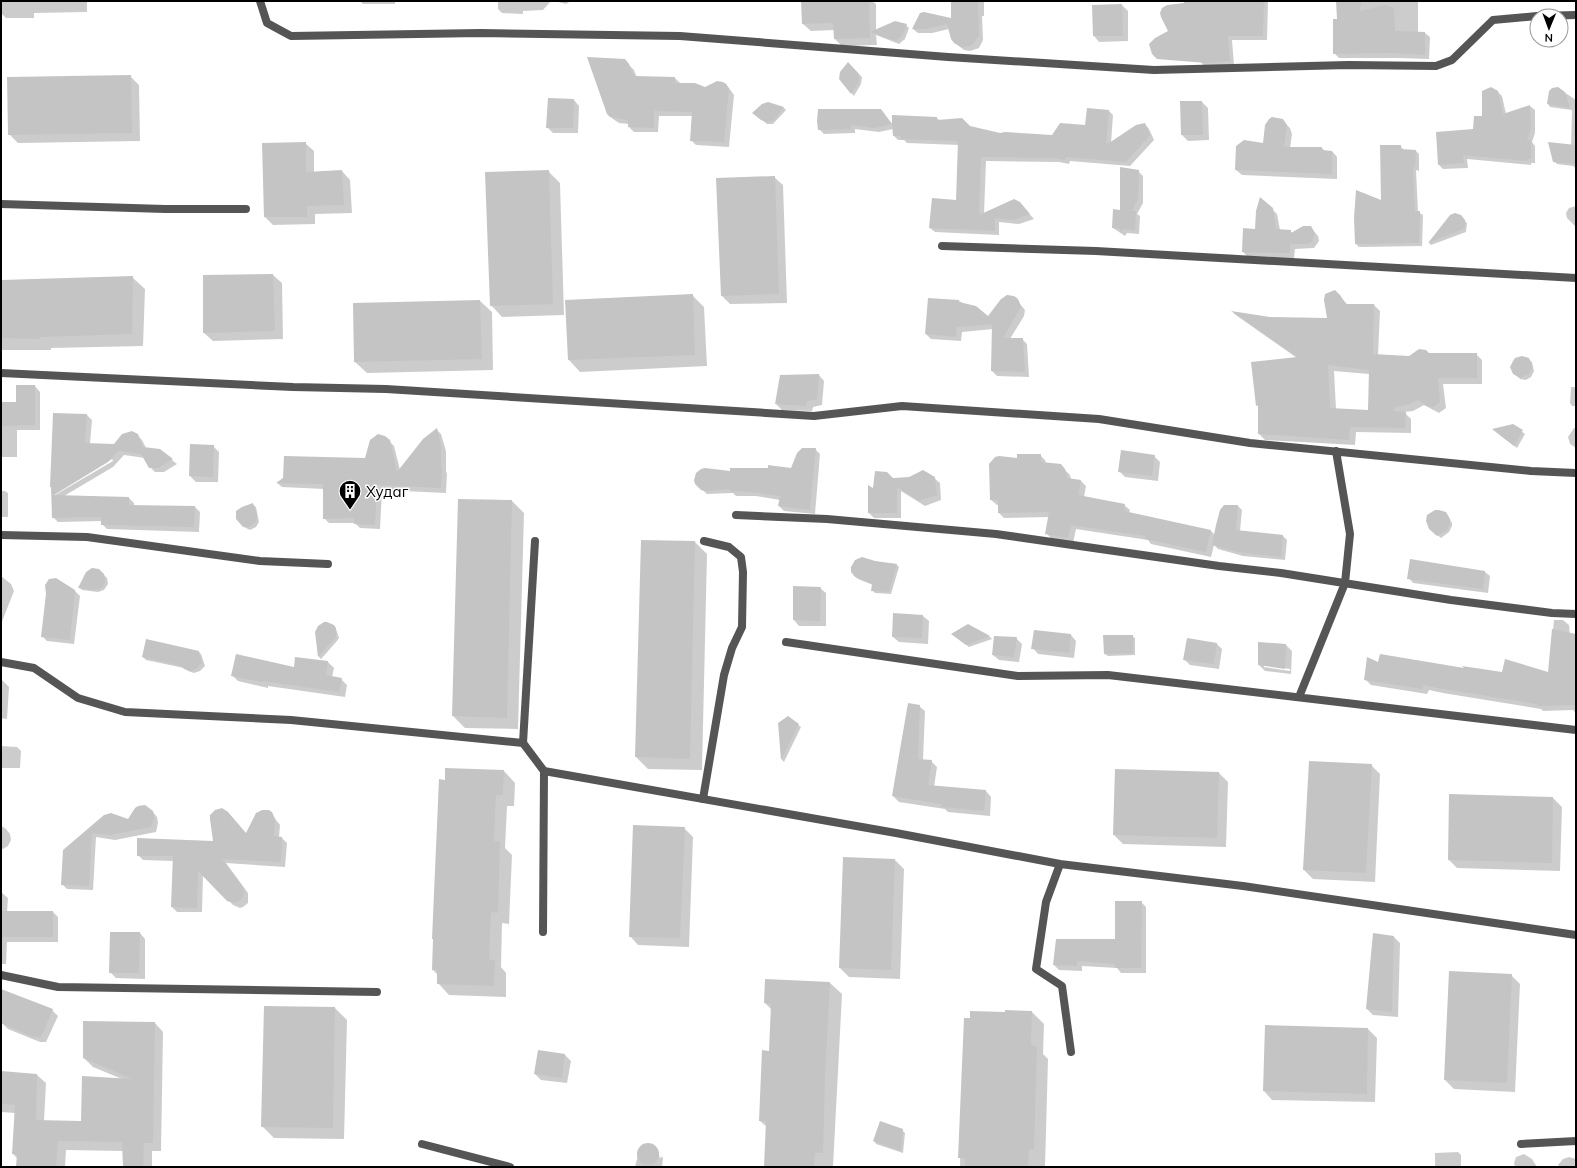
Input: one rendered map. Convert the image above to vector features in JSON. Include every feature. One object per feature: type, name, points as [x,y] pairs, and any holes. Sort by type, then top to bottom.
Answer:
[{"type":"street","points":[[260,1],[267,23],[291,36],[481,33],[680,36],[948,57],[1154,70],[1348,65],[1436,66],[1452,60],[1493,20],[1529,17]]},
{"type":"street","points":[[1,204],[165,209],[246,209]]},
{"type":"street","points":[[942,246],[1096,251],[1576,278]]},
{"type":"street","points":[[1,373],[293,387],[386,389],[814,416],[902,406],[1099,419],[1250,442],[1531,471],[1576,473]]},
{"type":"street","points":[[1299,697],[1344,583],[1350,534],[1336,451]]},
{"type":"street","points":[[736,515],[827,519],[996,534],[1344,583],[1451,600],[1552,613],[1576,614]]},
{"type":"street","points":[[1,535],[87,537],[260,561],[328,564]]},
{"type":"street","points":[[535,541],[523,743],[544,771],[543,932]]},
{"type":"street","points":[[704,541],[729,547],[741,557],[743,572],[742,627],[732,648],[724,675],[704,799]]},
{"type":"street","points":[[786,642],[1018,676],[1108,675],[1576,730]]},
{"type":"street","points":[[1,662],[34,668],[78,698],[125,712],[291,720],[523,743]]},
{"type":"street","points":[[544,771],[896,833],[1060,864],[1243,886],[1576,935]]},
{"type":"street","points":[[1060,864],[1046,902],[1036,969],[1062,986],[1071,1052]]},
{"type":"street","points":[[1,975],[58,987],[377,992]]},
{"type":"street","points":[[1520,1144],[1576,1141]]},
{"type":"street","points":[[422,1144],[510,1167]]},
{"type":"building","points":[[801,1],[869,1],[870,38],[834,39],[833,23],[802,24]]},
{"type":"building","points":[[951,1],[978,1],[979,35],[970,46],[961,47],[954,43],[951,39],[947,24],[927,29],[912,29],[920,13],[924,12],[951,18]]},
{"type":"building","points":[[1184,1],[1264,1],[1263,36],[1228,36],[1230,61],[1206,63],[1157,59],[1152,54],[1149,44],[1155,38],[1168,31],[1161,17],[1160,13],[1162,8],[1167,5],[1184,3]]},
{"type":"building","points":[[1336,1],[1361,1],[1360,11],[1385,5],[1394,8],[1395,31],[1425,32],[1425,55],[1393,53],[1333,54],[1333,19],[1337,19]]},
{"type":"building","points":[[1122,4],[1123,36],[1093,36],[1092,5]]},
{"type":"building","points":[[895,21],[907,24],[902,36],[896,41],[870,32]]},
{"type":"building","points":[[587,57],[625,59],[634,76],[675,77],[675,83],[695,83],[705,87],[717,81],[723,82],[729,89],[724,142],[690,141],[692,112],[654,111],[654,128],[628,127],[628,120],[610,117],[607,114]]},
{"type":"building","points":[[848,62],[859,74],[859,81],[851,94],[839,79],[840,72]]},
{"type":"building","points":[[131,75],[132,133],[8,135],[7,77]]},
{"type":"building","points":[[1491,87],[1498,91],[1503,114],[1530,105],[1531,128],[1527,140],[1531,140],[1531,159],[1527,159],[1527,161],[1463,155],[1464,163],[1438,165],[1436,132],[1473,129],[1474,116],[1482,116],[1482,91]]},
{"type":"building","points":[[1558,87],[1565,92],[1570,108],[1547,104],[1549,91],[1552,88]]},
{"type":"building","points":[[548,98],[574,99],[573,128],[546,128]]},
{"type":"building","points":[[1180,101],[1202,101],[1203,135],[1181,135]]},
{"type":"building","points":[[768,102],[784,107],[774,120],[767,122],[761,120],[752,113],[762,104]]},
{"type":"building","points":[[1087,108],[1109,110],[1106,145],[1136,125],[1145,123],[1150,135],[1126,162],[1065,157],[1065,160],[1054,158],[981,157],[979,215],[1014,199],[1020,202],[1030,214],[1014,220],[995,218],[995,231],[929,228],[932,198],[956,200],[958,141],[901,139],[901,136],[893,136],[892,115],[937,117],[937,120],[962,118],[970,126],[1000,133],[1052,135],[1060,123],[1085,125]]},
{"type":"building","points":[[818,109],[881,109],[892,124],[874,128],[851,125],[851,129],[818,130]]},
{"type":"building","points":[[1272,117],[1283,119],[1287,125],[1284,147],[1322,147],[1322,150],[1332,151],[1332,174],[1235,170],[1236,146],[1244,140],[1263,143],[1265,125]]},
{"type":"building","points":[[306,142],[306,172],[342,170],[344,205],[307,206],[307,217],[264,217],[262,143]]},
{"type":"building","points":[[1548,142],[1576,145],[1576,164],[1553,162]]},
{"type":"building","points":[[1380,145],[1401,145],[1401,149],[1416,150],[1415,167],[1413,167],[1415,211],[1420,211],[1419,243],[1355,244],[1354,218],[1356,190],[1381,200]]},
{"type":"building","points":[[1120,167],[1139,170],[1138,199],[1132,211],[1136,211],[1135,230],[1122,229],[1120,233],[1120,229],[1112,228],[1113,209],[1120,210]]},
{"type":"building","points":[[549,170],[553,304],[490,306],[485,172]]},
{"type":"building","points":[[775,176],[779,294],[721,296],[716,178]]},
{"type":"building","points":[[1260,197],[1273,208],[1276,229],[1291,230],[1291,233],[1303,226],[1311,226],[1315,233],[1312,242],[1307,244],[1290,244],[1290,253],[1242,252],[1243,228],[1255,229],[1256,211]]},
{"type":"building","points":[[1455,213],[1461,215],[1465,220],[1465,226],[1463,229],[1428,243],[1450,215]]},
{"type":"building","points":[[273,274],[275,331],[203,333],[203,275]]},
{"type":"building","points":[[133,276],[132,334],[40,337],[40,339],[1,338],[1,280]]},
{"type":"building","points":[[1335,290],[1346,304],[1374,304],[1373,354],[1409,356],[1419,349],[1426,350],[1429,353],[1477,353],[1477,378],[1438,378],[1440,402],[1433,407],[1427,406],[1418,400],[1407,405],[1394,407],[1394,411],[1406,412],[1405,428],[1350,427],[1349,440],[1258,434],[1258,405],[1256,406],[1251,362],[1297,357],[1231,311],[1270,317],[1327,318],[1324,300],[1325,294]],"holes":[[[1328,365],[1369,370],[1368,410],[1330,408]]]},
{"type":"building","points":[[693,294],[695,355],[568,360],[565,300]]},
{"type":"building","points":[[1007,295],[1017,298],[1021,307],[1003,338],[1023,338],[1025,372],[991,371],[992,324],[957,327],[956,337],[925,334],[928,298],[959,300],[959,302],[976,306],[988,316],[1001,299]]},
{"type":"building","points":[[480,300],[482,359],[354,362],[353,303]]},
{"type":"building","points":[[1522,356],[1529,358],[1532,368],[1529,374],[1520,378],[1513,374],[1510,367],[1515,358]]},
{"type":"building","points":[[819,374],[817,399],[807,401],[806,406],[775,404],[780,375]]},
{"type":"building","points":[[16,385],[35,385],[35,425],[1,426],[1,402],[16,402]]},
{"type":"building","points":[[53,413],[87,414],[85,443],[114,444],[122,434],[132,431],[138,434],[143,447],[160,449],[173,459],[158,468],[149,468],[141,454],[118,451],[108,462],[54,495],[129,497],[129,505],[195,506],[194,527],[101,525],[101,517],[52,518],[50,487]]},
{"type":"building","points":[[1513,424],[1523,430],[1514,446],[1492,429]]},
{"type":"building","points":[[437,428],[441,445],[441,488],[377,485],[375,525],[354,524],[354,518],[323,519],[323,484],[276,483],[283,478],[284,456],[365,458],[370,440],[378,434],[385,436],[390,440],[397,472],[423,439]]},
{"type":"building","points":[[190,444],[214,445],[213,477],[189,476]]},
{"type":"building","points":[[802,448],[816,448],[810,510],[778,506],[780,496],[730,491],[730,489],[704,491],[695,484],[694,480],[696,473],[705,468],[730,471],[730,468],[768,468],[768,465],[791,468],[797,453]]},
{"type":"building","points":[[1121,450],[1155,455],[1152,476],[1118,472]]},
{"type":"building","points":[[1017,454],[1041,454],[1041,462],[1061,464],[1065,469],[1067,478],[1081,480],[1078,495],[1125,504],[1124,511],[1211,530],[1206,552],[1145,539],[1145,536],[1071,525],[1068,538],[1045,534],[1049,512],[998,513],[998,500],[990,500],[989,464],[995,457],[1017,458]]},
{"type":"building","points":[[923,470],[935,477],[937,495],[919,501],[897,487],[897,513],[868,513],[868,485],[873,488],[875,471],[887,472],[893,478],[909,477]]},
{"type":"building","points":[[458,499],[512,500],[507,718],[452,716]]},
{"type":"building","points":[[253,503],[257,515],[256,522],[250,527],[243,527],[236,519],[236,511]]},
{"type":"building","points":[[1224,505],[1238,505],[1236,530],[1283,535],[1281,557],[1238,552],[1212,545],[1220,510]]},
{"type":"building","points":[[1435,510],[1446,512],[1450,519],[1447,530],[1437,536],[1429,529],[1426,521],[1427,515]]},
{"type":"building","points":[[641,540],[695,541],[690,759],[635,757]]},
{"type":"building","points":[[862,557],[875,561],[897,564],[889,592],[871,591],[872,584],[855,577],[851,572],[851,567],[855,560]]},
{"type":"building","points":[[1410,559],[1485,571],[1483,589],[1407,579]]},
{"type":"building","points":[[92,568],[99,569],[104,574],[105,581],[102,588],[95,590],[78,588],[86,572]]},
{"type":"building","points":[[56,578],[75,590],[70,640],[41,637],[46,594],[45,585],[49,579]]},
{"type":"building","points":[[793,586],[821,587],[820,621],[793,620]]},
{"type":"building","points":[[893,613],[923,615],[922,638],[892,637]]},
{"type":"building","points":[[324,622],[334,625],[336,628],[336,635],[318,657],[315,632],[318,626]]},
{"type":"building","points":[[968,624],[990,636],[966,645],[951,634]]},
{"type":"building","points":[[1552,629],[1576,634],[1576,705],[1537,706],[1537,704],[1424,685],[1422,689],[1364,680],[1367,657],[1378,662],[1380,654],[1464,668],[1462,666],[1502,672],[1505,659],[1548,672]]},
{"type":"building","points":[[1034,630],[1071,634],[1069,653],[1031,649]]},
{"type":"building","points":[[1103,635],[1133,635],[1133,653],[1104,654]]},
{"type":"building","points":[[994,636],[1017,637],[1014,657],[992,655]]},
{"type":"building","points":[[1187,638],[1217,643],[1214,664],[1183,660]]},
{"type":"building","points":[[146,639],[199,651],[202,663],[191,671],[184,669],[181,666],[142,657]]},
{"type":"building","points":[[1258,642],[1286,644],[1285,669],[1258,665]]},
{"type":"building","points":[[236,654],[294,667],[295,657],[328,661],[326,675],[342,678],[339,692],[262,682],[231,676]]},
{"type":"building","points":[[908,703],[920,705],[918,759],[932,760],[928,785],[986,790],[984,811],[941,807],[941,804],[892,796]]},
{"type":"building","points":[[788,716],[799,724],[781,760],[778,723]]},
{"type":"building","points":[[1309,761],[1372,764],[1366,873],[1303,870]]},
{"type":"building","points":[[445,768],[504,770],[503,795],[496,795],[494,841],[500,842],[498,913],[491,912],[489,960],[495,960],[494,986],[437,984],[437,970],[432,970],[439,779],[445,780]]},
{"type":"building","points":[[1115,769],[1219,772],[1217,838],[1113,835]]},
{"type":"building","points":[[1449,794],[1553,797],[1552,863],[1448,860]]},
{"type":"building","points":[[145,805],[153,811],[154,818],[151,827],[110,835],[92,833],[89,886],[61,885],[63,850],[104,815],[111,813],[128,819],[135,808]]},
{"type":"building","points":[[222,808],[228,812],[246,833],[256,813],[262,810],[269,810],[272,812],[275,819],[274,836],[282,837],[281,862],[222,859],[243,887],[244,894],[241,900],[234,903],[227,901],[198,871],[197,908],[171,907],[173,856],[137,856],[137,838],[213,841],[210,815],[215,810]]},
{"type":"building","points":[[633,825],[685,827],[680,938],[629,937]]},
{"type":"building","points":[[843,857],[895,859],[891,970],[839,968]]},
{"type":"building","points":[[1115,901],[1142,901],[1141,968],[1115,968],[1115,964],[1077,961],[1077,966],[1053,965],[1056,939],[1115,939]]},
{"type":"building","points":[[1,911],[53,911],[53,937],[1,937]]},
{"type":"building","points":[[110,932],[140,932],[139,973],[109,973]]},
{"type":"building","points":[[1373,933],[1394,936],[1392,1012],[1366,1009]]},
{"type":"building","points":[[1449,971],[1512,974],[1507,1083],[1444,1080]]},
{"type":"building","points":[[765,979],[830,982],[823,1153],[815,1153],[814,1167],[764,1167],[766,1121],[759,1121],[762,1050],[769,1051],[771,1004],[764,1003]]},
{"type":"building","points":[[1,989],[53,1009],[41,1037],[33,1037],[1,1023]]},
{"type":"building","points":[[264,1006],[335,1007],[333,1128],[261,1127]]},
{"type":"building","points":[[1005,1010],[1032,1011],[1031,1045],[1037,1047],[1034,1149],[1029,1149],[1028,1167],[965,1167],[965,1158],[958,1158],[964,1018],[970,1018],[970,1011],[1005,1012]]},
{"type":"building","points":[[83,1021],[155,1022],[153,1143],[144,1143],[143,1167],[123,1167],[122,1142],[58,1141],[56,1167],[16,1167],[17,1154],[12,1154],[15,1105],[1,1104],[1,1071],[37,1074],[36,1120],[81,1121],[82,1076],[132,1079],[83,1058]]},
{"type":"building","points":[[1265,1025],[1368,1028],[1367,1094],[1263,1091]]},
{"type":"building","points":[[538,1050],[565,1054],[562,1078],[534,1074]]},
{"type":"building","points":[[880,1121],[903,1129],[901,1151],[873,1141]]},
{"type":"building","points":[[648,1143],[656,1146],[659,1154],[656,1162],[648,1165],[640,1162],[637,1154],[640,1146]]},
{"type":"place","name":"Худаг","points":[[350,510]]}]
